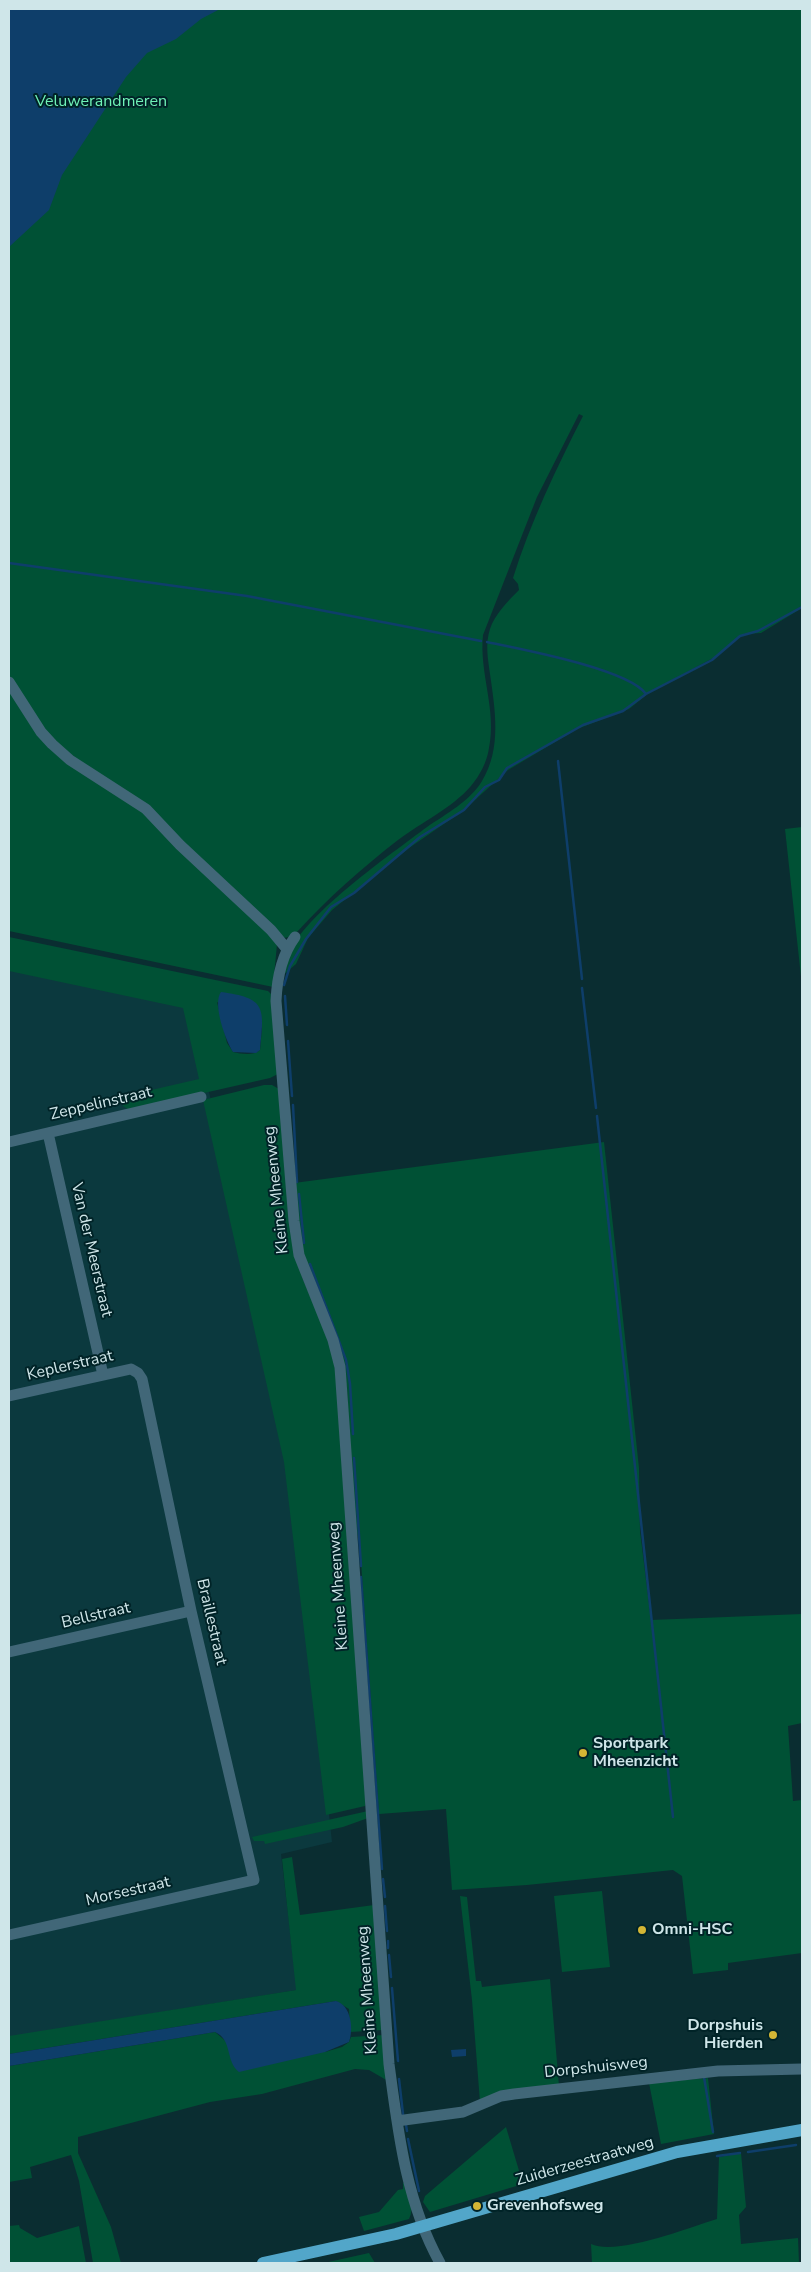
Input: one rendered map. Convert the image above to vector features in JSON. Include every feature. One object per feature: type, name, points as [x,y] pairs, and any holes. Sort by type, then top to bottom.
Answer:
[{"type":"main road","name":"Zuiderzeestraatweg","points":[[263,2263],[422,2227],[677,2152],[802,2130]]},
{"type":"street","points":[[9,682],[41,732],[52,744],[70,760],[146,809],[180,845],[271,930],[286,948]]},
{"type":"street","name":"Kleine Mheenweg","points":[[295,937],[286,948],[280,964],[276,1001],[294,1221],[299,1254],[333,1340],[343,1388],[350,1522],[389,2054],[397,2121],[407,2173],[422,2227]]},
{"type":"street","name":"Zeppelinstraat","points":[[9,1142],[201,1097]]},
{"type":"street","name":"Van der Meerstraat","points":[[48,1133],[103,1375]]},
{"type":"street","name":"Keplerstraat","points":[[9,1396],[131,1369],[138,1372]]},
{"type":"street","name":"Braillestraat","points":[[138,1372],[142,1378],[191,1611],[254,1880]]},
{"type":"street","name":"Bellstraat","points":[[9,1652],[191,1611]]},
{"type":"street","name":"Morsestraat","points":[[9,1935],[254,1880]]},
{"type":"street","name":"Dorpshuisweg","points":[[397,2121],[463,2112],[501,2096],[514,2094],[718,2071],[802,2069]]},
{"type":"street","points":[[422,2227],[440,2263]]},
{"type":"shaded area","points":[[9,967],[189,1002],[291,1460],[332,1842],[281,1854],[297,1990],[9,2037]]},
{"type":"green space","name":"Veluwerandmeren","points":[[9,9],[802,9],[802,608],[761,633],[744,634],[715,657],[650,692],[629,709],[577,729],[508,770],[464,810],[409,848],[332,910],[308,938],[296,964],[282,976],[290,951],[314,919],[373,868],[464,801],[482,781],[488,768],[495,742],[494,701],[487,652],[490,629],[498,613],[519,590],[518,584],[513,578],[520,557],[545,496],[583,416],[579,414],[537,497],[483,635],[483,663],[490,706],[491,734],[488,753],[480,773],[471,786],[455,801],[407,833],[358,872],[297,932],[290,937],[283,938],[181,841],[48,736],[9,678]]},
{"type":"green space","points":[[9,690],[34,730],[134,803],[261,925],[277,944],[273,987],[9,931]]},
{"type":"green space","points":[[802,827],[802,986],[785,829]]},
{"type":"green space","points":[[9,937],[268,991],[272,995],[278,1074],[270,1078],[129,1110],[123,1106],[121,1097],[199,1079],[183,1008],[9,971]],"holes":[[[217,1002],[262,1028],[260,1050],[251,1054],[233,1052],[227,1043]]]},
{"type":"green space","points":[[264,1085],[272,1085],[279,1089],[302,1277],[325,1331],[336,1366],[366,1803],[365,1806],[326,1815],[284,1462],[203,1100]]},
{"type":"green space","points":[[604,1142],[639,1468],[640,1531],[651,1620],[802,1614],[802,1723],[788,1726],[793,1801],[802,1800],[802,1953],[728,1963],[728,1970],[693,1974],[682,1876],[673,1870],[527,1885],[452,1890],[446,1809],[379,1814],[360,1548],[351,1499],[347,1387],[302,1253],[294,1183]]},
{"type":"green space","points":[[368,1811],[368,1818],[343,1827],[265,1844],[264,1841],[254,1841],[252,1837]]},
{"type":"green space","points":[[292,1857],[300,1915],[374,1905],[383,2030],[350,2032],[349,2009],[336,2001],[9,2054],[9,2036],[296,1990],[282,1859]]},
{"type":"green space","points":[[602,1891],[610,1967],[562,1972],[554,1896]]},
{"type":"green space","points":[[460,1896],[467,1897],[476,1981],[481,1981],[482,1987],[550,1979],[559,2086],[480,2102],[472,2000]]},
{"type":"green space","points":[[215,2032],[228,2043],[325,2052],[342,2047],[349,2042],[351,2037],[384,2035],[388,2081],[369,2070],[355,2069],[262,2094],[210,2102],[78,2137],[78,2153],[111,2227],[121,2263],[93,2263],[79,2181],[71,2155],[30,2167],[32,2178],[9,2182],[9,2066]]},
{"type":"green space","points":[[708,2078],[714,2134],[661,2144],[649,2083]]},
{"type":"green space","points":[[506,2127],[523,2184],[430,2212],[423,2202],[425,2196]]},
{"type":"green space","points":[[741,2153],[746,2207],[739,2215],[741,2244],[798,2238],[799,2263],[592,2263],[591,2244],[603,2247],[635,2244],[717,2219],[719,2157]]},
{"type":"green space","points":[[405,2182],[410,2196],[411,2215],[409,2219],[364,2231],[359,2217],[379,2212],[398,2190],[403,2189],[403,2183]]},
{"type":"green space","points":[[19,2225],[20,2228],[37,2238],[79,2226],[86,2263],[9,2263],[9,2226]]},
{"type":"green space","points":[[369,2253],[375,2263],[324,2263]]},
{"type":"water","points":[[9,9],[220,9],[201,19],[176,39],[147,53],[126,77],[62,175],[49,210],[9,247]]},
{"type":"water","points":[[221,992],[246,997],[254,1001],[259,1007],[262,1035],[260,1050],[256,1053],[233,1052],[227,1040],[219,1013],[218,1005]]},
{"type":"water","points":[[336,2001],[345,2007],[350,2018],[351,2031],[349,2042],[325,2052],[239,2072],[232,2062],[224,2040],[215,2032],[9,2066],[9,2054]]},
{"type":"water","points":[[466,2049],[466,2056],[452,2057],[451,2050]]},
{"type":"waterway","points":[[9,563],[247,596],[481,641]]},
{"type":"waterway","points":[[284,985],[290,966],[306,939],[331,907],[354,893],[420,837],[464,810],[485,787],[499,780],[507,768],[583,725],[623,711],[646,694],[712,660],[740,636],[758,631],[802,607]]},
{"type":"waterway","points":[[487,642],[596,668],[618,676],[635,685],[646,694]]},
{"type":"waterway","points":[[558,761],[582,979]]},
{"type":"waterway","points":[[582,988],[596,1108]]},
{"type":"waterway","points":[[285,996],[287,1025]]},
{"type":"waterway","points":[[288,1041],[292,1096]]},
{"type":"waterway","points":[[293,1105],[297,1182]]},
{"type":"waterway","points":[[597,1116],[673,1817]]},
{"type":"waterway","points":[[299,1194],[304,1243]]},
{"type":"waterway","points":[[310,1264],[346,1360],[350,1384],[353,1434]]},
{"type":"waterway","points":[[354,1458],[361,1566]]},
{"type":"waterway","points":[[361,1577],[382,1869]]},
{"type":"waterway","points":[[383,1879],[385,1897]]},
{"type":"waterway","points":[[385,1906],[387,1931]]},
{"type":"waterway","points":[[388,1941],[388,1948]]},
{"type":"waterway","points":[[389,1955],[391,1977]]},
{"type":"waterway","points":[[392,1988],[398,2061]]},
{"type":"waterway","points":[[704,2077],[713,2132]]},
{"type":"waterway","points":[[399,2079],[403,2114]]},
{"type":"waterway","points":[[406,2125],[407,2131]]},
{"type":"waterway","points":[[408,2139],[419,2191]]},
{"type":"waterway","points":[[748,2152],[796,2145]]},
{"type":"waterway","points":[[717,2156],[740,2153]]},
{"type":"place","name":"Sportpark Mheenzicht","points":[[583,1753]]},
{"type":"place","name":"Omni-HSC","points":[[642,1930]]},
{"type":"place","name":"Dorpshuis Hierden","points":[[773,2035]]},
{"type":"place","name":"Grevenhofsweg","points":[[477,2206]]}]
